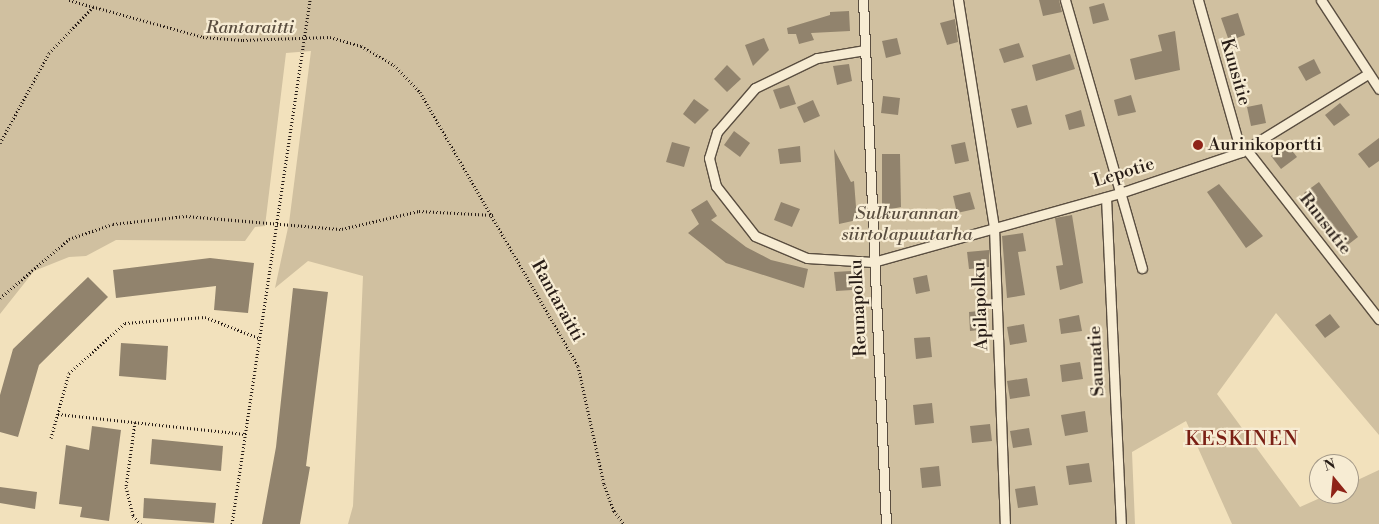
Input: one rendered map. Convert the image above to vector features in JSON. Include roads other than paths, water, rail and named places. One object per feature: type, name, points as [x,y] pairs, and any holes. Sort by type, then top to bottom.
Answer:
[{"type":"lane","name":"Reunapolku","points":[[863,0],[886,524]]},
{"type":"lane","name":"Apilapolku","points":[[958,0],[994,228],[1004,524]]},
{"type":"lane","points":[[1065,0],[1142,268]]},
{"type":"lane","name":"Kuusitie","points":[[1198,0],[1243,151]]},
{"type":"lane","points":[[1321,0],[1379,89]]},
{"type":"lane","name":"Lepotie","points":[[865,50],[817,58],[755,88],[717,132],[709,158],[716,186],[755,236],[807,258],[873,262],[1120,193],[1243,151],[1368,74]]},
{"type":"lane","name":"Ruusutie","points":[[1243,151],[1379,319]]},
{"type":"lane","name":"Saunatie","points":[[1106,196],[1121,524]]},
{"type":"place","name":"Aurinkoportti","points":[[1198,145]]},
{"type":"district","name":"KESKINEN","points":[[1242,439]]},
{"type":"park label","name":"Rantaraitti","points":[[250,28]]},
{"type":"park label","name":"Sulkurannan siirtolapuutarha","points":[[907,225]]}]
